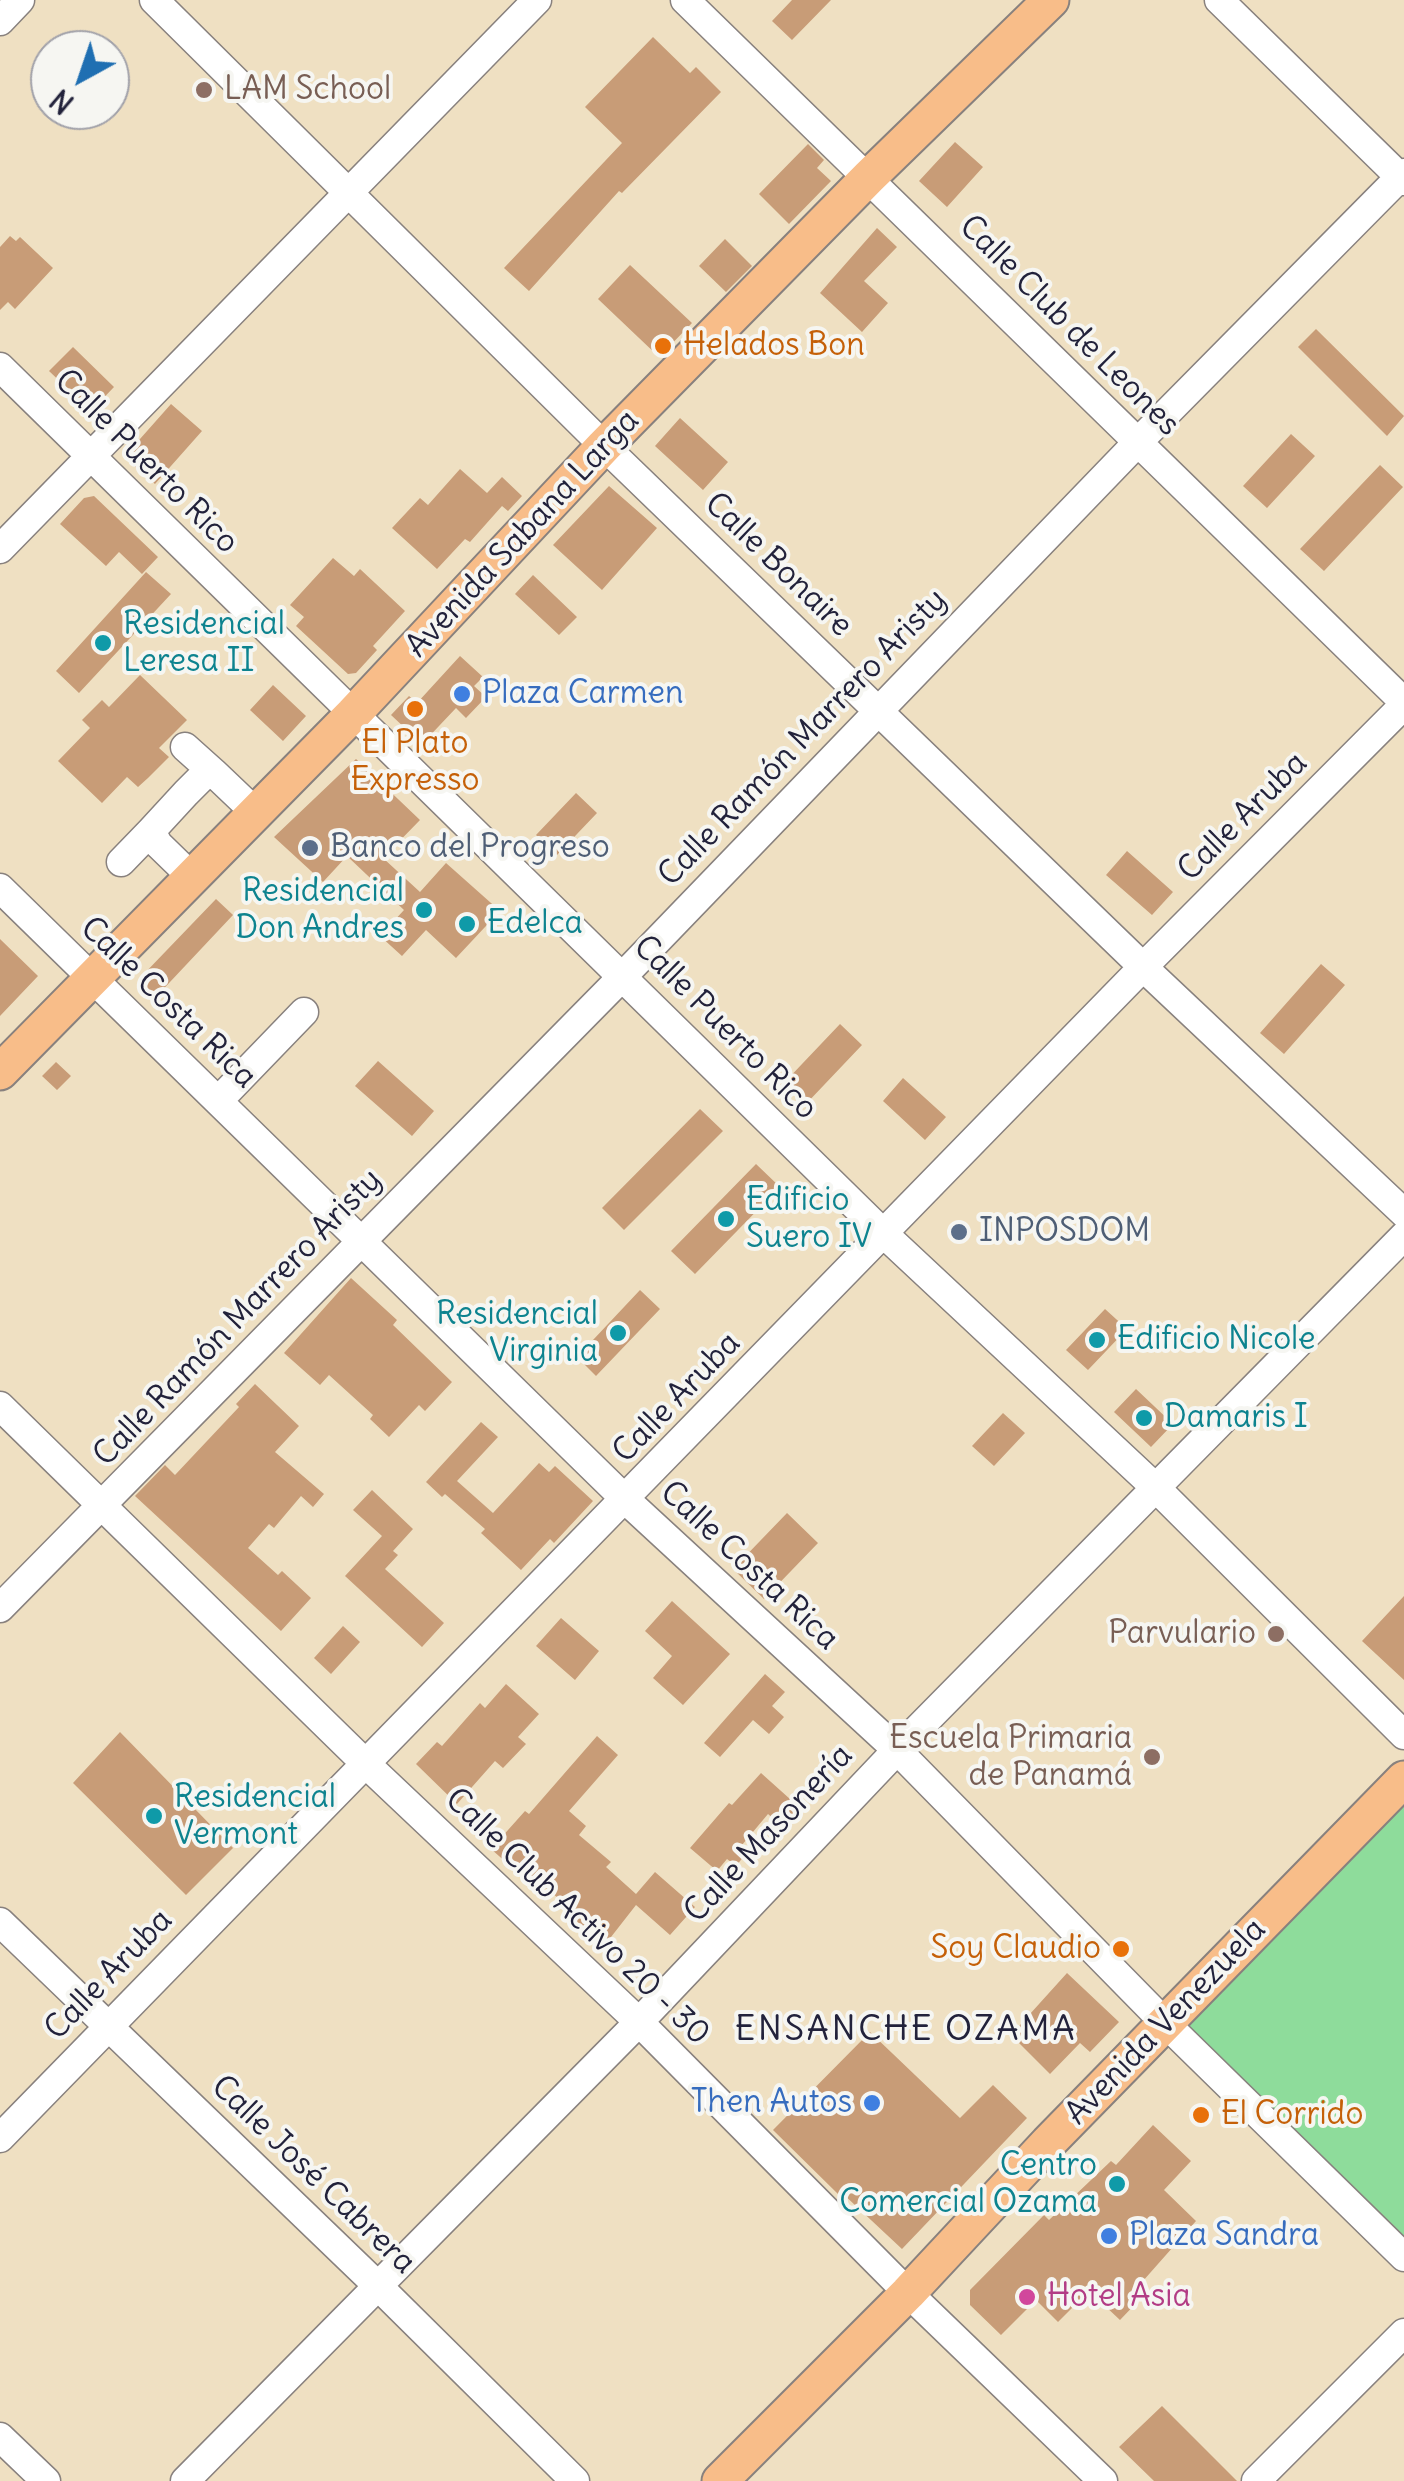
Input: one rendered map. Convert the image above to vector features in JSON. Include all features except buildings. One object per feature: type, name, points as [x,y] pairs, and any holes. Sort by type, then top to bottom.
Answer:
[{"type":"main road","name":"Avenida Sabana Larga","points":[[0,1072],[353,714],[604,446],[869,177],[1051,0]]},
{"type":"main road","name":"Avenida Venezuela","points":[[720,2481],[1404,1779]]},
{"type":"street","points":[[0,21],[20,0]]},
{"type":"street","name":"Calle Bonaire","points":[[154,0],[604,446],[1404,1213]]},
{"type":"street","points":[[0,549],[537,0]]},
{"type":"street","name":"Calle Club de Leones","points":[[684,0],[1404,704]]},
{"type":"street","points":[[1219,0],[1403,177]]},
{"type":"street","name":"Calle Ramón Marrero Aristy","points":[[0,1608],[622,976],[1138,442],[1403,177]]},
{"type":"street","name":"Calle Puerto Rico","points":[[0,367],[884,1234],[1157,1489],[1404,1735]]},
{"type":"street","name":"Calle Aruba","points":[[0,2138],[1404,704]]},
{"type":"street","points":[[185,747],[256,813]]},
{"type":"street","points":[[121,862],[202,777],[214,773]]},
{"type":"street","points":[[151,831],[158,844],[193,878]]},
{"type":"street","name":"Calle Costa Rica","points":[[0,888],[626,1500],[897,1750],[1165,2023],[1404,2257]]},
{"type":"street","points":[[219,1100],[304,1012]]},
{"type":"street","name":"Calle Masonería","points":[[184,2481],[639,2022],[897,1750],[1404,1236]]},
{"type":"street","name":"Calle Club Activo 20 - 30","points":[[0,1406],[366,1764],[639,2022],[1103,2481]]},
{"type":"street","name":"Calle José Cabrera","points":[[0,1922],[575,2481]]},
{"type":"street","points":[[1256,2481],[1404,2333]]},
{"type":"street","points":[[0,2436],[46,2481]]},
{"type":"green space","points":[[1404,1791],[1404,2247],[1177,2024]]},
{"type":"place","name":"LAM School","points":[[204,90]]},
{"type":"place","name":"Helados Bon","points":[[663,346]]},
{"type":"place","name":"Residencial Leresa II","points":[[103,643]]},
{"type":"place","name":"Plaza Carmen","points":[[462,694]]},
{"type":"place","name":"El Plato Expresso","points":[[415,709]]},
{"type":"place","name":"Banco del Progreso","points":[[310,848]]},
{"type":"place","name":"Residencial Don Andres","points":[[424,910]]},
{"type":"place","name":"Edelca","points":[[467,924]]},
{"type":"place","name":"Edificio Suero IV","points":[[726,1219]]},
{"type":"place","name":"INPOSDOM","points":[[959,1232]]},
{"type":"place","name":"Residencial Virginia","points":[[618,1333]]},
{"type":"place","name":"Edificio Nicole","points":[[1097,1340]]},
{"type":"place","name":"Damaris I","points":[[1144,1418]]},
{"type":"place","name":"Parvulario","points":[[1276,1634]]},
{"type":"place","name":"Escuela Primaria de Panamá","points":[[1152,1757]]},
{"type":"place","name":"Residencial Vermont","points":[[154,1816]]},
{"type":"place","name":"Soy Claudio","points":[[1121,1949]]},
{"type":"place","name":"Then Autos","points":[[872,2103]]},
{"type":"place","name":"El Corrido","points":[[1201,2115]]},
{"type":"place","name":"Centro Comercial Ozama","points":[[1117,2184]]},
{"type":"place","name":"Plaza Sandra","points":[[1109,2236]]},
{"type":"place","name":"Hotel Asia","points":[[1027,2297]]},
{"type":"district","name":"ENSANCHE OZAMA","points":[[906,2030]]}]
